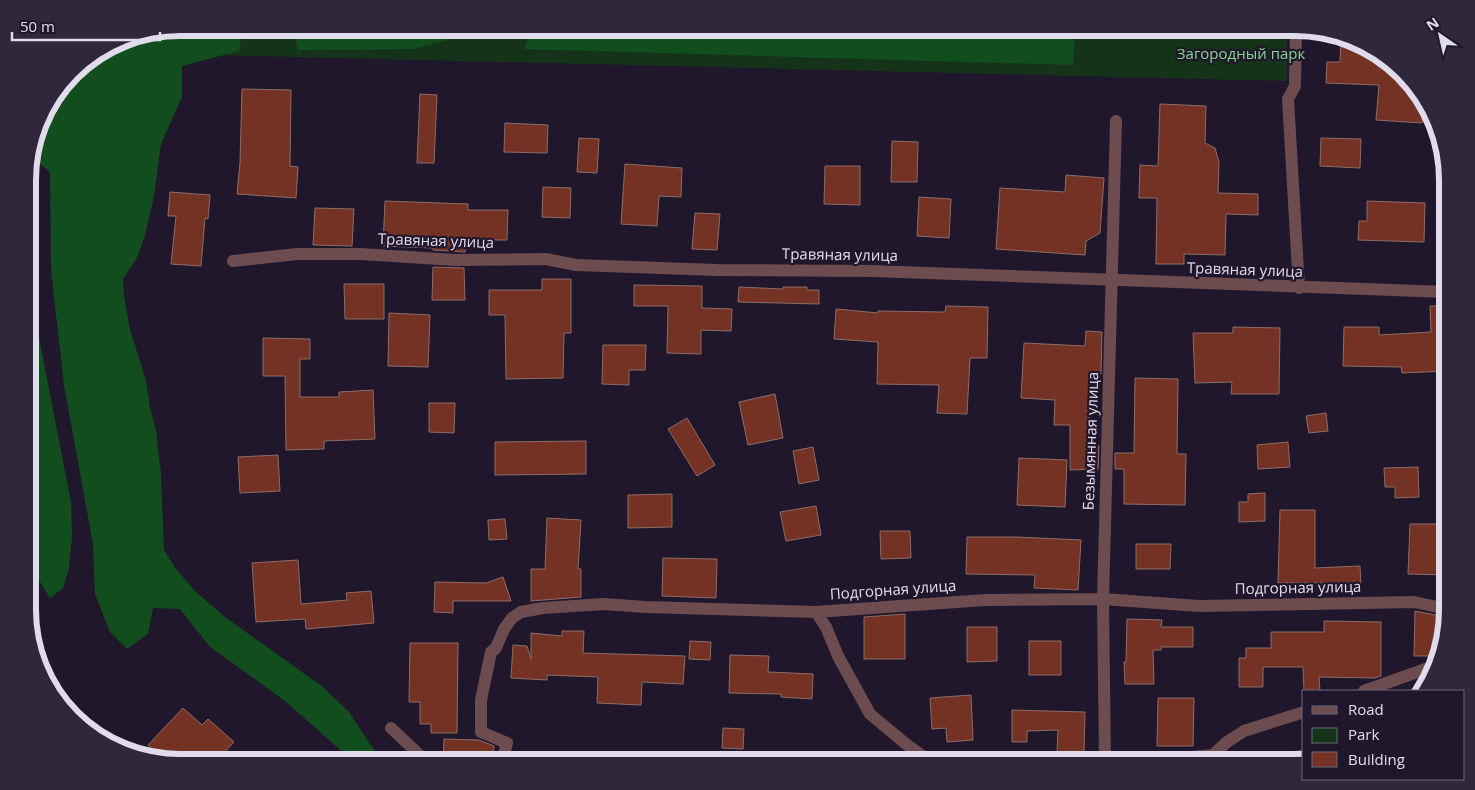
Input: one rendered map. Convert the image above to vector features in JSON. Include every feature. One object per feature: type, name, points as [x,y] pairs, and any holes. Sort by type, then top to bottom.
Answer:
[{"type":"street","points":[[1296,36],[1295,86],[1288,99],[1299,288]]},
{"type":"street","name":"Безымянная улица","points":[[1105,753],[1103,599],[1116,121]]},
{"type":"street","name":"Травяная улица","points":[[233,260],[297,254],[361,254],[455,260],[546,259],[576,265],[717,270],[872,271],[1439,292]]},
{"type":"street","name":"Подгорная улица","points":[[504,754],[507,743],[481,732],[481,700],[491,652],[496,648],[504,628],[512,618],[520,612],[543,608],[604,604],[816,612],[985,600],[1103,599],[1199,606],[1414,602],[1439,607]]},
{"type":"street","points":[[816,612],[826,627],[838,656],[870,714],[920,753]]},
{"type":"street","points":[[1367,690],[1426,669]]},
{"type":"street","points":[[1220,753],[1228,742],[1244,731],[1302,713]]},
{"type":"street","points":[[390,728],[418,754]]},
{"type":"green space","points":[[1075,36],[1073,65],[524,49],[529,37]]},
{"type":"green space","name":"Загородный парк","points":[[1287,36],[1287,81],[214,55],[140,42],[170,37]]},
{"type":"green space","points":[[170,37],[241,37],[239,51],[182,66],[182,97],[161,144],[154,196],[145,235],[137,258],[123,279],[130,330],[146,380],[150,408],[156,430],[161,474],[164,550],[176,569],[195,591],[225,617],[323,687],[349,712],[377,754],[345,754],[285,701],[209,646],[180,609],[153,608],[148,634],[127,649],[110,632],[95,594],[93,544],[64,385],[51,270],[50,172],[37,161],[40,147],[49,129],[51,116],[66,92],[85,72],[108,55],[125,47],[152,39]]},
{"type":"green space","points":[[296,37],[448,37],[447,40],[413,49],[298,50]]},
{"type":"green space","points":[[37,325],[71,502],[72,535],[69,569],[63,588],[50,598],[36,577]]},
{"type":"building","points":[[1341,44],[1367,55],[1383,66],[1397,78],[1420,108],[1423,114],[1422,123],[1376,120],[1379,85],[1326,83],[1327,62],[1340,62]]},
{"type":"building","points":[[242,89],[291,90],[290,166],[298,167],[296,198],[237,194],[240,163]]},
{"type":"building","points":[[420,94],[437,95],[434,163],[417,163]]},
{"type":"building","points":[[1160,104],[1206,106],[1205,143],[1215,148],[1219,162],[1218,193],[1258,194],[1258,215],[1226,214],[1225,255],[1184,254],[1184,264],[1156,264],[1157,198],[1139,198],[1140,165],[1158,166]]},
{"type":"building","points":[[505,123],[548,125],[547,153],[504,152]]},
{"type":"building","points":[[579,138],[599,139],[597,173],[577,172]]},
{"type":"building","points":[[1321,138],[1361,139],[1360,168],[1320,166]]},
{"type":"building","points":[[892,141],[918,142],[917,182],[891,182]]},
{"type":"building","points":[[625,164],[682,168],[681,197],[659,196],[657,226],[621,224]]},
{"type":"building","points":[[825,166],[860,166],[860,205],[824,204]]},
{"type":"building","points":[[1066,175],[1104,178],[1100,233],[1086,241],[1085,255],[996,249],[1000,188],[1065,192]]},
{"type":"building","points":[[543,187],[571,188],[570,218],[542,217]]},
{"type":"building","points":[[170,192],[210,195],[208,219],[205,218],[201,266],[171,264],[176,216],[168,216]]},
{"type":"building","points":[[919,197],[951,199],[949,238],[917,236]]},
{"type":"building","points":[[385,201],[468,204],[468,210],[508,210],[507,240],[466,240],[465,252],[433,250],[433,248],[383,246]]},
{"type":"building","points":[[1367,201],[1425,203],[1424,242],[1358,240],[1359,221],[1367,221]]},
{"type":"building","points":[[315,208],[354,209],[352,246],[313,245]]},
{"type":"building","points":[[695,213],[720,214],[717,250],[692,249]]},
{"type":"building","points":[[433,267],[464,268],[465,300],[432,300]]},
{"type":"building","points":[[542,279],[571,279],[571,333],[564,333],[563,378],[506,379],[505,315],[489,315],[489,290],[542,290]]},
{"type":"building","points":[[344,284],[384,284],[384,319],[345,319]]},
{"type":"building","points":[[634,285],[702,286],[702,308],[732,309],[731,331],[701,330],[701,354],[667,353],[668,306],[634,306]]},
{"type":"building","points":[[739,287],[783,289],[783,287],[807,287],[807,290],[819,290],[819,304],[738,302]]},
{"type":"building","points":[[946,306],[988,307],[987,358],[970,358],[967,414],[937,413],[939,385],[877,384],[878,342],[834,339],[836,309],[878,313],[878,311],[945,312]]},
{"type":"building","points":[[1430,306],[1439,306],[1439,371],[1402,373],[1401,367],[1343,366],[1344,327],[1379,327],[1379,335],[1431,332]]},
{"type":"building","points":[[389,313],[430,315],[428,367],[388,366]]},
{"type":"building","points":[[1233,327],[1280,328],[1279,394],[1231,394],[1232,382],[1195,383],[1193,333],[1233,333]]},
{"type":"building","points":[[1086,331],[1102,332],[1101,374],[1091,374],[1088,446],[1099,446],[1098,469],[1070,470],[1070,425],[1054,425],[1055,400],[1021,398],[1024,343],[1085,346]]},
{"type":"building","points":[[263,338],[310,339],[310,359],[300,359],[300,397],[339,397],[339,392],[373,390],[375,439],[324,441],[324,449],[286,450],[285,376],[263,376]]},
{"type":"building","points":[[603,345],[646,345],[645,370],[629,370],[629,385],[602,384]]},
{"type":"building","points":[[1135,378],[1178,379],[1177,454],[1186,454],[1185,505],[1124,504],[1124,469],[1115,469],[1115,453],[1134,453]]},
{"type":"building","points":[[775,394],[783,438],[748,445],[739,402]]},
{"type":"building","points":[[429,403],[455,403],[454,433],[429,432]]},
{"type":"building","points":[[1326,413],[1328,431],[1309,433],[1306,416]]},
{"type":"building","points":[[687,418],[715,465],[697,476],[668,429]]},
{"type":"building","points":[[586,441],[586,474],[495,475],[495,442]]},
{"type":"building","points":[[1288,442],[1290,467],[1258,469],[1257,445]]},
{"type":"building","points":[[813,447],[819,480],[799,484],[793,451]]},
{"type":"building","points":[[278,455],[280,491],[240,493],[238,457]]},
{"type":"building","points":[[1019,458],[1067,460],[1065,507],[1017,505]]},
{"type":"building","points":[[1418,467],[1419,497],[1395,498],[1395,487],[1385,487],[1384,468]]},
{"type":"building","points":[[1265,493],[1265,521],[1239,522],[1239,502],[1248,502],[1248,494]]},
{"type":"building","points":[[672,494],[672,527],[628,528],[628,495]]},
{"type":"building","points":[[816,506],[821,535],[786,541],[780,512]]},
{"type":"building","points":[[1280,510],[1315,510],[1315,568],[1360,566],[1361,586],[1335,587],[1335,583],[1278,583]]},
{"type":"building","points":[[547,518],[581,520],[578,569],[581,569],[581,597],[531,601],[531,569],[545,569]]},
{"type":"building","points":[[505,519],[507,539],[489,540],[488,520]]},
{"type":"building","points":[[1410,524],[1439,524],[1439,575],[1408,574]]},
{"type":"building","points":[[880,531],[910,531],[911,558],[881,559]]},
{"type":"building","points":[[967,537],[1081,540],[1078,590],[1034,588],[1035,575],[966,574]]},
{"type":"building","points":[[1136,544],[1171,544],[1170,569],[1136,569]]},
{"type":"building","points":[[663,558],[717,559],[716,598],[662,596]]},
{"type":"building","points":[[298,560],[301,604],[347,600],[346,593],[371,591],[374,623],[306,629],[305,619],[256,622],[252,563]]},
{"type":"building","points":[[503,577],[511,601],[453,601],[453,613],[434,612],[435,582],[486,583]]},
{"type":"building","points":[[1415,611],[1438,616],[1436,638],[1431,656],[1414,656]]},
{"type":"building","points":[[905,614],[905,659],[864,659],[864,617]]},
{"type":"building","points":[[1127,619],[1162,620],[1161,627],[1193,627],[1193,647],[1161,647],[1161,650],[1153,650],[1154,684],[1125,684],[1124,662],[1126,662]]},
{"type":"building","points":[[1324,621],[1381,622],[1381,676],[1375,678],[1319,677],[1320,690],[1304,690],[1303,667],[1263,667],[1263,687],[1239,687],[1239,658],[1246,658],[1246,648],[1271,648],[1271,632],[1324,632]]},
{"type":"building","points":[[967,627],[997,627],[997,661],[967,662]]},
{"type":"building","points":[[562,631],[584,631],[583,653],[685,656],[683,684],[642,682],[641,705],[597,703],[598,677],[547,675],[547,680],[511,678],[513,645],[527,646],[531,659],[531,633],[562,636]]},
{"type":"building","points":[[690,641],[711,642],[710,660],[689,659]]},
{"type":"building","points":[[1029,641],[1061,641],[1061,675],[1029,675]]},
{"type":"building","points":[[410,643],[458,643],[457,733],[431,733],[431,724],[420,724],[420,702],[409,702]]},
{"type":"building","points":[[730,655],[769,656],[768,672],[813,674],[812,699],[781,697],[781,694],[729,693]]},
{"type":"building","points":[[971,695],[973,740],[947,742],[946,728],[932,729],[930,698]]},
{"type":"building","points":[[1158,698],[1194,698],[1193,746],[1157,746]]},
{"type":"building","points":[[183,708],[202,725],[208,719],[234,742],[223,754],[161,753],[155,752],[148,745]]},
{"type":"building","points":[[1012,710],[1085,712],[1084,753],[1057,753],[1058,730],[1027,731],[1027,742],[1012,742]]},
{"type":"building","points":[[723,728],[744,729],[743,749],[722,748]]},
{"type":"building","points":[[444,739],[479,740],[494,746],[494,754],[443,754]]}]
